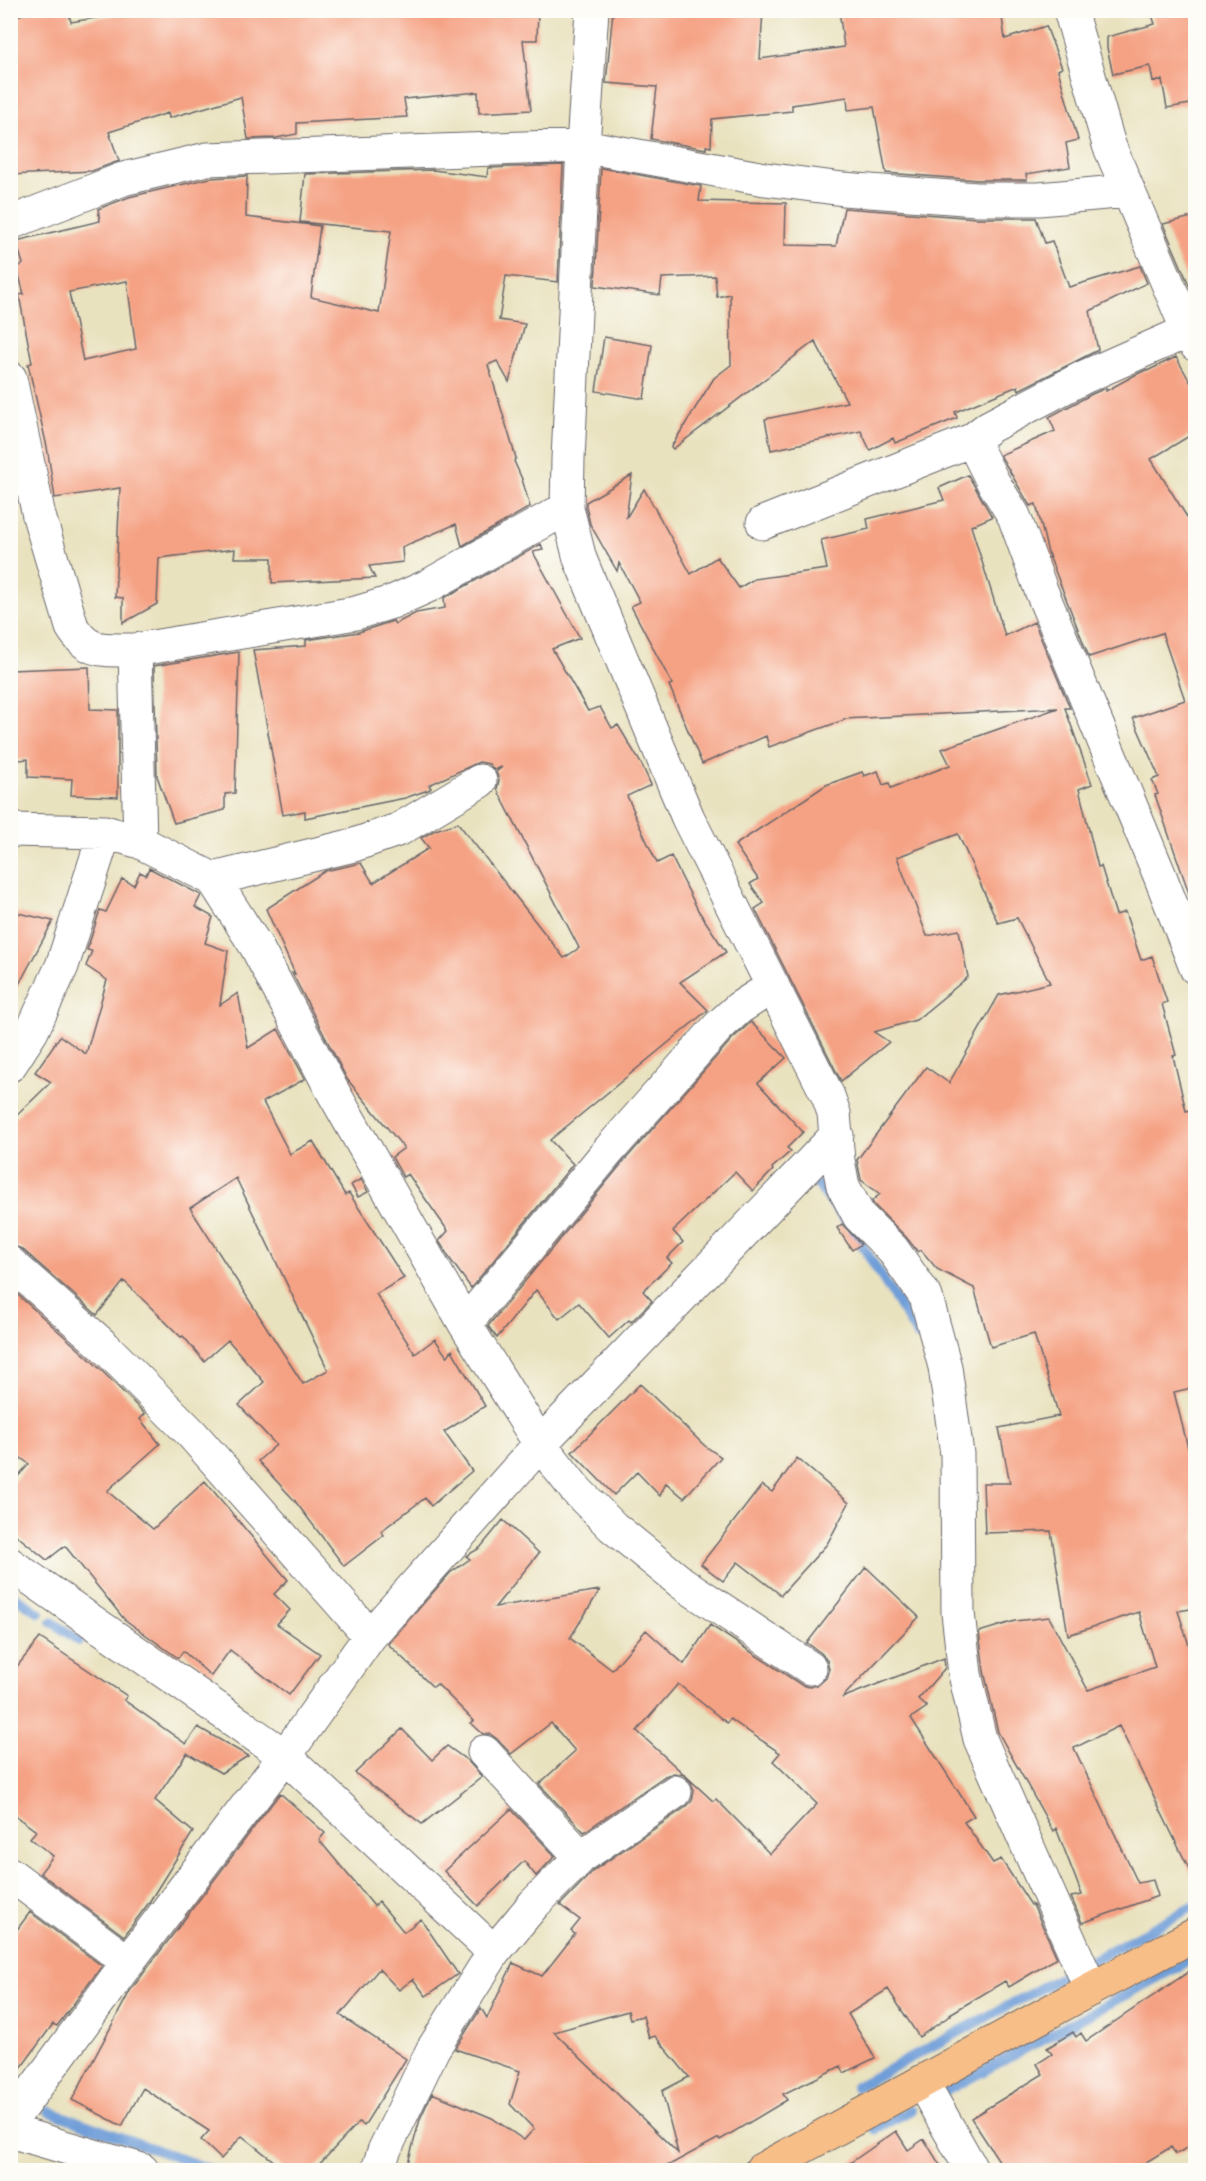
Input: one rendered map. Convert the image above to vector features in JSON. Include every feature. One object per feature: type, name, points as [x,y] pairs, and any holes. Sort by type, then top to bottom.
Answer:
[{"type":"main road","points":[[761,2170],[1196,1934]]},
{"type":"street","points":[[592,10],[583,146],[567,508],[580,559],[688,818],[828,1096],[834,1113],[843,1186],[859,1216],[893,1250],[926,1297],[945,1367],[957,1454],[958,1614],[964,1674],[980,1738],[1091,1989]]},
{"type":"street","points":[[763,523],[972,440],[989,427],[1084,378],[1192,338],[1109,145],[1070,10]]},
{"type":"street","points":[[10,223],[123,179],[207,159],[583,146],[765,179],[843,189],[977,199],[1039,199],[1128,191]]},
{"type":"street","points":[[10,378],[39,516],[72,627],[80,641],[94,648],[135,650],[356,613],[392,602],[428,586],[567,508]]},
{"type":"street","points":[[972,440],[993,483],[1014,516],[1041,590],[1196,968]]},
{"type":"street","points":[[135,650],[140,842]]},
{"type":"street","points":[[213,879],[354,845],[400,829],[480,782]]},
{"type":"street","points":[[10,830],[105,832],[140,842],[213,879],[256,946],[332,1090],[465,1324],[540,1444],[576,1490],[627,1539],[682,1583],[810,1668]]},
{"type":"street","points":[[10,1065],[33,1031],[62,966],[105,832]]},
{"type":"street","points":[[465,1324],[610,1149],[719,1026],[739,1008],[773,987]]},
{"type":"street","points":[[10,2122],[285,1756],[370,1636],[540,1444],[837,1135]]},
{"type":"street","points":[[10,1263],[105,1347],[191,1434],[370,1636]]},
{"type":"street","points":[[10,1564],[285,1756],[494,1952]]},
{"type":"street","points":[[484,1752],[581,1857]]},
{"type":"street","points":[[378,2170],[384,2151],[433,2049],[494,1952],[534,1904],[581,1857],[675,1792]]},
{"type":"street","points":[[10,1874],[128,1962]]},
{"type":"street","points":[[922,2082],[972,2170]]},
{"type":"street","points":[[10,2131],[142,2170]]},
{"type":"building","points":[[36,10],[68,10],[71,22],[146,10],[538,10],[537,40],[523,40],[531,110],[479,113],[478,92],[404,99],[407,117],[297,123],[297,134],[276,138],[248,139],[241,97],[169,118],[168,113],[109,132],[119,161],[92,171],[10,175],[10,18]]},
{"type":"building","points":[[613,10],[763,10],[760,59],[844,47],[839,10],[1001,10],[1005,39],[1046,26],[1062,68],[1058,70],[1078,140],[1066,143],[1070,167],[1026,174],[1027,180],[978,180],[886,173],[874,107],[848,110],[847,97],[792,105],[792,111],[712,119],[711,147],[706,146],[706,149],[651,139],[657,87],[606,83]]},
{"type":"building","points":[[1179,10],[1196,10],[1196,103],[1167,108],[1162,80],[1153,82],[1150,66],[1113,74],[1107,37],[1155,24],[1152,15]]},
{"type":"building","points":[[563,165],[558,282],[506,276],[499,320],[525,324],[509,382],[497,361],[488,365],[516,458],[514,461],[530,507],[462,546],[456,524],[402,547],[403,562],[369,566],[375,578],[272,583],[272,558],[234,558],[235,549],[159,558],[157,604],[123,623],[123,598],[115,597],[120,488],[55,498],[47,447],[28,364],[32,363],[19,295],[24,294],[17,268],[23,264],[16,241],[100,221],[98,209],[129,197],[210,178],[247,176],[246,217],[320,226],[311,297],[379,313],[391,231],[300,222],[305,174],[433,170],[487,177],[488,168]],"holes":[[[127,281],[136,349],[83,361],[69,292]]]},
{"type":"building","points":[[601,168],[701,186],[699,201],[786,203],[785,245],[836,246],[844,208],[976,218],[1036,218],[1045,243],[1052,241],[1069,287],[1140,266],[1147,283],[1090,311],[1098,350],[1019,390],[1018,386],[955,412],[957,418],[895,443],[893,438],[870,450],[861,431],[771,450],[765,419],[847,402],[815,341],[673,449],[671,447],[714,378],[731,365],[730,294],[717,297],[715,276],[662,278],[660,295],[595,286]]},
{"type":"building","points":[[1196,216],[1196,301],[1163,224]]},
{"type":"building","points":[[604,337],[652,345],[644,399],[596,391]]},
{"type":"building","points":[[1176,357],[1196,392],[1196,432],[1151,459],[1187,517],[1196,513],[1196,898],[1191,899],[1155,795],[1158,794],[1152,780],[1159,777],[1133,718],[1185,700],[1162,633],[1089,657],[1048,553],[1036,504],[1030,506],[1000,455],[1055,431],[1049,417],[1092,394],[1106,388],[1106,391]]},
{"type":"building","points":[[632,475],[626,518],[644,489],[691,574],[717,557],[739,588],[754,579],[827,569],[821,540],[869,529],[867,519],[944,500],[939,488],[968,475],[992,517],[971,526],[1005,636],[1034,622],[1070,708],[1065,708],[1092,784],[1079,789],[1098,867],[1101,866],[1116,915],[1125,912],[1141,960],[1152,956],[1167,1002],[1162,1004],[1176,1055],[1173,1056],[1186,1111],[1193,1109],[1196,1130],[1196,1387],[1174,1392],[1189,1452],[1196,1451],[1196,1608],[1178,1611],[1196,1667],[1196,1883],[1119,1726],[1074,1748],[1138,1883],[1153,1880],[1158,1896],[1082,1923],[1071,1897],[1082,1895],[1056,1828],[1053,1831],[998,1732],[984,1671],[979,1632],[1015,1621],[1049,1617],[1088,1690],[1155,1667],[1139,1612],[1068,1635],[1051,1531],[985,1533],[983,1483],[1010,1483],[999,1428],[1059,1416],[1034,1334],[991,1347],[974,1288],[937,1269],[921,1250],[918,1252],[874,1205],[872,1201],[880,1194],[861,1180],[857,1160],[926,1067],[949,1083],[999,995],[1050,983],[1017,918],[998,923],[958,834],[897,857],[927,936],[959,930],[968,977],[916,1020],[874,1032],[889,1042],[841,1081],[755,909],[764,903],[750,884],[758,879],[735,845],[826,785],[862,772],[864,776],[878,771],[883,785],[889,783],[891,788],[950,765],[942,749],[1058,708],[844,719],[769,747],[766,736],[702,764],[669,685],[672,684],[631,606],[640,602],[619,563],[617,571],[590,524],[586,502]]},
{"type":"building","points":[[541,544],[543,550],[533,552],[580,638],[552,649],[588,711],[600,707],[612,728],[618,725],[642,765],[651,785],[627,796],[633,812],[657,863],[671,856],[698,910],[726,952],[680,982],[708,1010],[550,1140],[573,1164],[471,1288],[439,1241],[448,1231],[408,1174],[403,1177],[392,1157],[404,1148],[347,1079],[292,973],[295,974],[266,909],[325,871],[361,863],[373,883],[429,848],[421,838],[435,830],[458,823],[564,958],[579,948],[497,789],[499,780],[496,772],[502,767],[494,770],[489,764],[479,762],[429,785],[431,788],[428,790],[405,798],[305,818],[305,811],[283,815],[253,650],[306,646],[306,640],[359,632],[393,621],[395,624],[416,613],[445,608],[444,598]]},
{"type":"building","points":[[239,652],[235,793],[225,794],[225,810],[174,823],[157,776],[154,666]]},
{"type":"building","points":[[89,667],[90,709],[118,710],[118,797],[71,795],[72,779],[28,777],[28,759],[10,761],[10,670]]},
{"type":"building","points":[[149,868],[201,895],[195,907],[213,917],[205,943],[228,951],[220,1005],[238,993],[248,1048],[278,1029],[305,1079],[263,1102],[290,1154],[313,1141],[345,1195],[349,1193],[404,1278],[376,1294],[415,1354],[435,1339],[447,1357],[452,1350],[485,1406],[444,1432],[472,1471],[431,1506],[425,1498],[381,1531],[384,1535],[344,1566],[295,1501],[258,1461],[276,1445],[239,1405],[264,1382],[228,1340],[204,1361],[183,1336],[181,1337],[124,1281],[97,1315],[22,1249],[10,1245],[10,1122],[51,1082],[35,1072],[60,1036],[86,1054],[107,980],[86,966],[92,951],[87,950],[100,910],[106,912],[122,879],[134,885],[140,872],[146,875]],"holes":[[[236,1178],[328,1370],[303,1384],[190,1208]]]},
{"type":"building","points":[[10,911],[53,921],[10,1001]]},
{"type":"building","points":[[751,1022],[786,1058],[758,1083],[803,1132],[787,1148],[791,1151],[772,1168],[773,1170],[753,1191],[735,1172],[673,1231],[683,1242],[667,1258],[672,1263],[643,1291],[652,1301],[631,1322],[629,1320],[609,1338],[579,1303],[559,1319],[536,1290],[497,1338],[488,1326],[624,1161],[732,1039]]},
{"type":"building","points":[[361,1179],[368,1192],[358,1197],[351,1185]]},
{"type":"building","points":[[842,1224],[861,1244],[852,1250],[837,1228]]},
{"type":"building","points":[[10,1288],[92,1361],[145,1414],[140,1419],[160,1444],[107,1491],[153,1529],[205,1481],[288,1580],[274,1594],[290,1610],[277,1624],[320,1654],[289,1695],[230,1650],[211,1676],[183,1651],[178,1658],[124,1619],[65,1546],[47,1560],[10,1530],[10,1485],[29,1464],[10,1450]]},
{"type":"building","points":[[640,1384],[705,1446],[721,1457],[684,1498],[666,1483],[660,1496],[637,1472],[614,1495],[572,1452]]},
{"type":"building","points":[[797,1458],[849,1503],[827,1544],[781,1595],[738,1562],[723,1581],[701,1564],[762,1485],[772,1492]]},
{"type":"building","points":[[503,1520],[539,1553],[495,1607],[600,1590],[570,1638],[612,1670],[646,1630],[684,1664],[710,1625],[808,1687],[818,1685],[826,1678],[829,1669],[827,1660],[807,1643],[866,1567],[919,1617],[842,1698],[944,1658],[945,1668],[918,1699],[927,1707],[911,1718],[974,1816],[964,1822],[993,1863],[1001,1859],[1033,1905],[1057,1958],[1009,1987],[1005,1981],[950,2014],[919,2037],[888,1989],[848,2014],[875,2058],[844,2073],[841,2066],[783,2094],[787,2100],[720,2140],[719,2138],[660,2170],[406,2170],[420,2119],[432,2093],[492,2118],[524,2140],[534,2129],[510,2104],[520,2071],[455,2049],[481,2008],[487,2018],[513,1963],[542,1976],[575,1934],[571,1931],[580,1920],[560,1905],[593,1871],[686,1807],[692,1801],[694,1791],[691,1782],[684,1775],[674,1773],[665,1776],[584,1832],[539,1784],[575,1751],[551,1723],[511,1754],[490,1734],[483,1734],[471,1723],[474,1721],[437,1684],[433,1687],[388,1644],[450,1573],[470,1559],[466,1556],[480,1548]],"holes":[[[678,1684],[727,1723],[730,1719],[780,1753],[773,1761],[817,1804],[770,1854],[716,1799],[713,1801],[637,1731]],[[628,2011],[630,2019],[643,2016],[649,2038],[655,2036],[689,2077],[662,2091],[678,2153],[554,2032]]]},
{"type":"building","points":[[40,1638],[127,1696],[124,1700],[186,1744],[198,1727],[248,1756],[221,1773],[187,1753],[155,1800],[193,1832],[148,1904],[124,1936],[40,1873],[53,1856],[30,1838],[36,1831],[10,1812],[10,1675]]},
{"type":"building","points":[[402,1729],[432,1760],[447,1746],[468,1761],[482,1777],[422,1824],[355,1773]]},
{"type":"building","points":[[280,1793],[325,1833],[319,1840],[374,1906],[379,1902],[404,1932],[421,1919],[458,1974],[426,1996],[413,1979],[399,1990],[379,1969],[340,2015],[406,2059],[364,2126],[359,2122],[314,2170],[285,2170],[242,2136],[221,2159],[201,2140],[209,2131],[143,2088],[122,2126],[72,2100],[130,1991]]},
{"type":"building","points":[[511,1809],[555,1856],[536,1876],[524,1861],[478,1906],[444,1871]]},
{"type":"building","points":[[30,1912],[102,1966],[57,2026],[53,2024],[10,2083],[10,1939]]},
{"type":"building","points":[[1196,1967],[1196,2143],[1176,2154],[1171,2147],[1133,2170],[1005,2170],[971,2118],[1043,2074],[1037,2064],[1052,2054],[1047,2048],[1073,2032],[1076,2037],[1081,2033],[1086,2041]]},
{"type":"building","points":[[896,2131],[908,2150],[924,2139],[943,2170],[840,2170]]},
{"type":"waterway","points":[[818,1185],[845,1220]]},
{"type":"waterway","points":[[854,1232],[918,1336]]},
{"type":"waterway","points":[[10,1593],[39,1613]]},
{"type":"waterway","points":[[52,1622],[79,1641]]},
{"type":"waterway","points":[[1091,1961],[1196,1905]]},
{"type":"waterway","points":[[946,2091],[1196,1957]]},
{"type":"waterway","points":[[856,2087],[1069,1973]]},
{"type":"waterway","points":[[875,2129],[911,2110]]},
{"type":"waterway","points":[[48,2111],[212,2170]]}]
